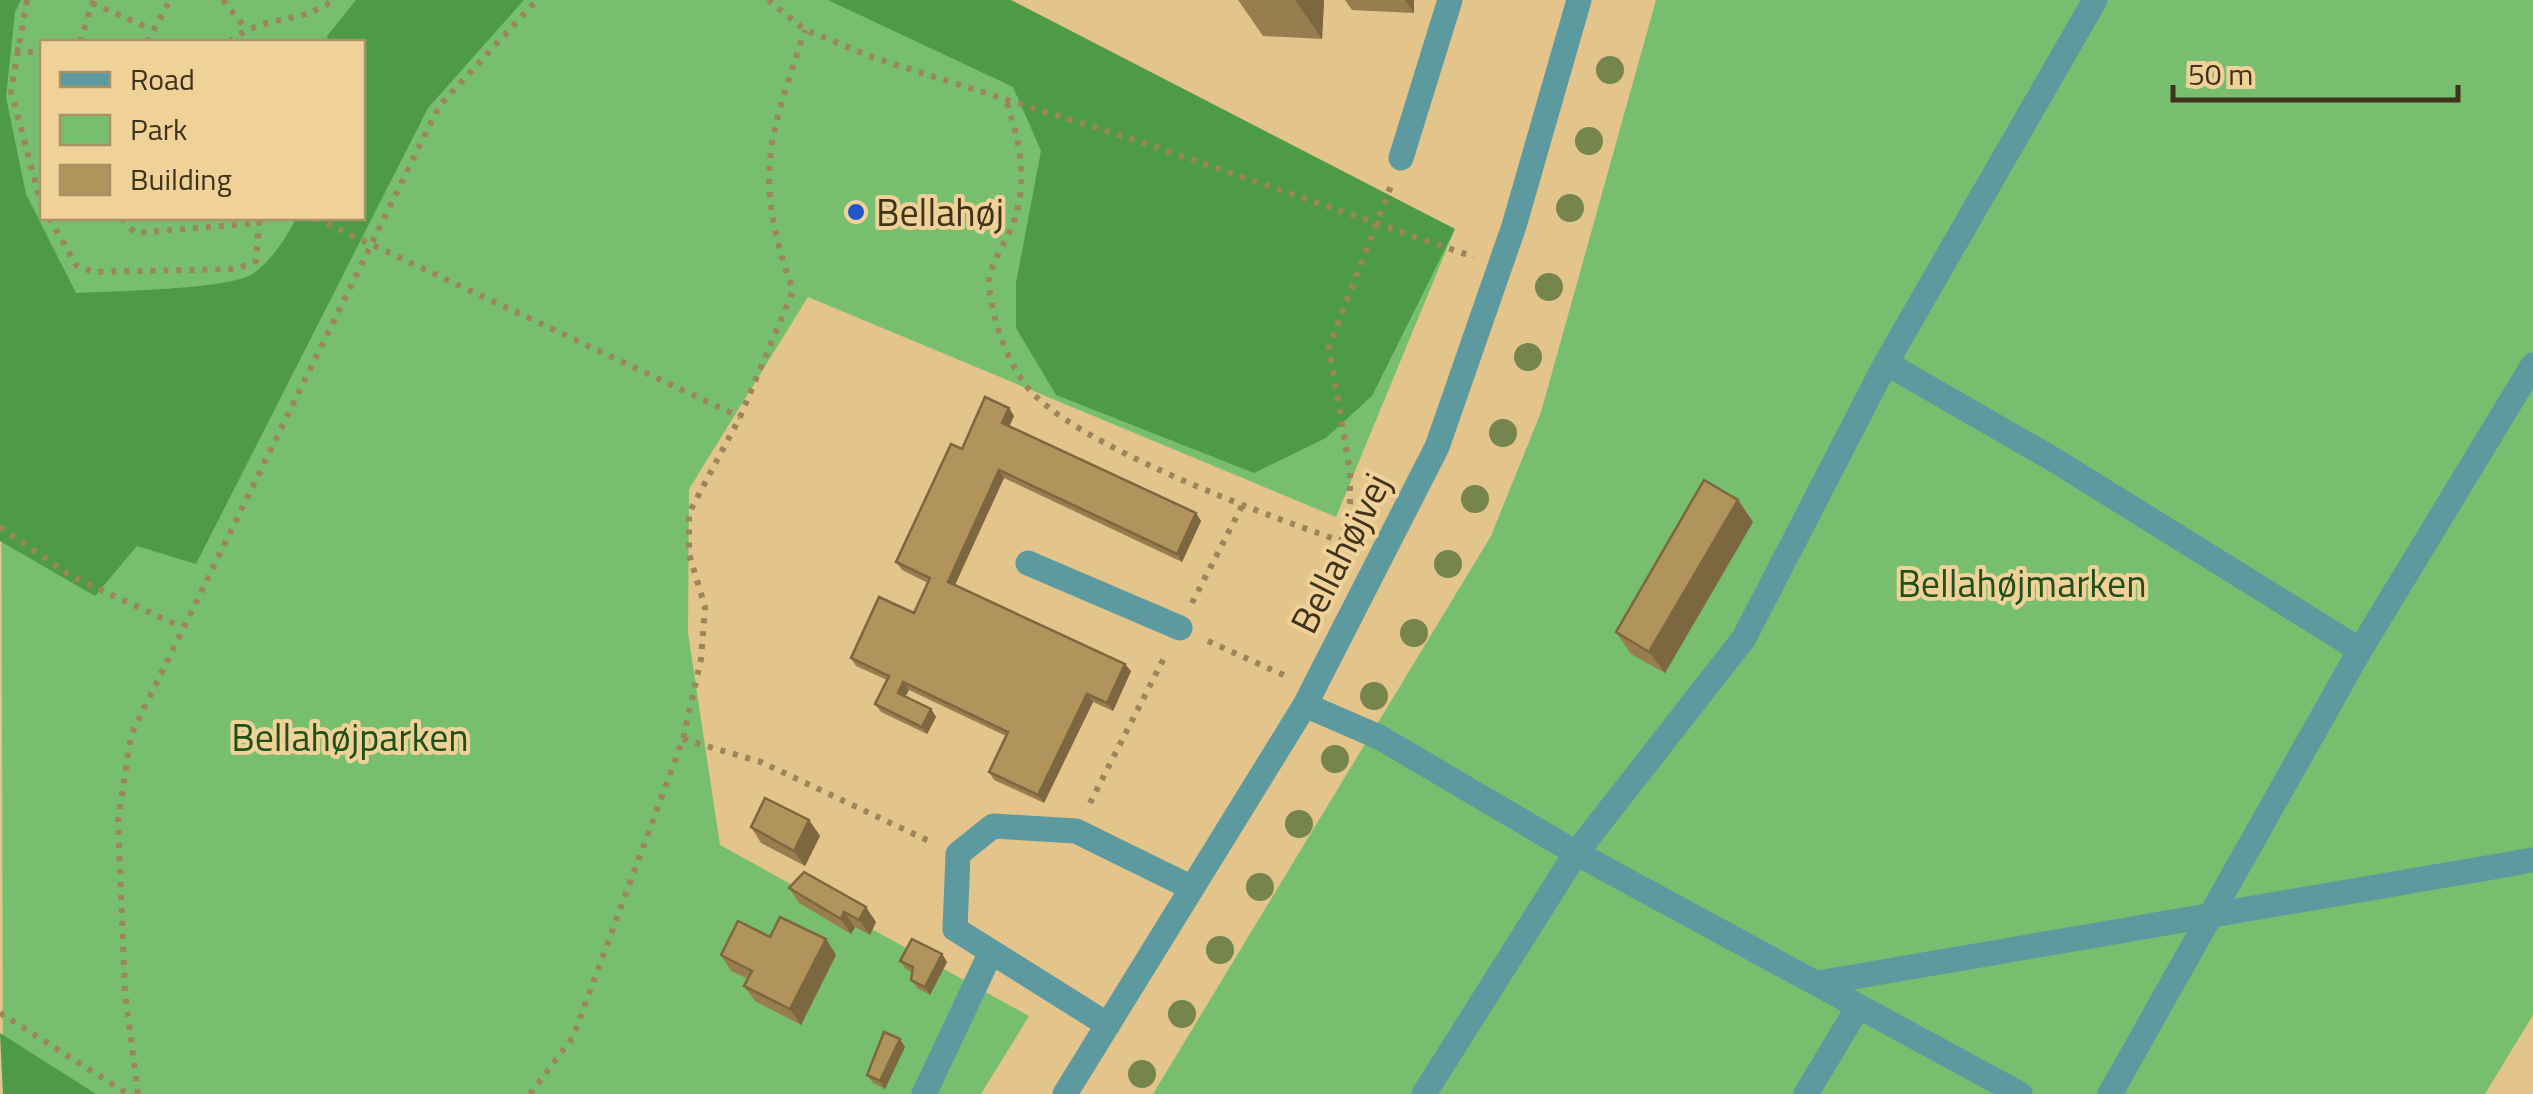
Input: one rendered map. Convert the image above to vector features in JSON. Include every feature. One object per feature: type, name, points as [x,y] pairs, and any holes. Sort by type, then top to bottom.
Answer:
[{"type":"street","points":[[1401,158],[1450,0]]},
{"type":"street","name":"Bellahøjvej","points":[[1065,1094],[1305,704],[1437,448],[1500,266],[1579,0]]},
{"type":"street","points":[[1424,1094],[1576,853],[1744,638],[1886,363],[2094,0]]},
{"type":"street","points":[[1886,363],[2056,462],[2360,650]]},
{"type":"street","points":[[2110,1094],[2360,650],[2533,365]]},
{"type":"street","points":[[1028,562],[1180,628]]},
{"type":"street","points":[[1305,704],[1379,737],[1576,853],[2020,1094]]},
{"type":"street","points":[[1108,1025],[956,929],[958,854],[992,826],[1076,831],[1192,888]]},
{"type":"street","points":[[1818,983],[2533,860]]},
{"type":"street","points":[[924,1094],[991,952]]},
{"type":"street","points":[[1806,1094],[1858,1007]]},
{"type":"path","points":[[26,0],[11,91],[40,196]]},
{"type":"path","points":[[148,40],[170,0]]},
{"type":"path","points":[[223,0],[246,29]]},
{"type":"path","points":[[138,1094],[125,992],[118,820],[132,735],[181,627],[439,106],[537,0]]},
{"type":"path","points":[[768,0],[805,30],[1007,102],[1144,142],[1500,266]]},
{"type":"path","points":[[232,40],[261,22],[298,20],[332,1]]},
{"type":"path","points":[[81,40],[93,2],[151,29]]},
{"type":"path","points":[[530,1094],[574,1037],[684,739],[701,659],[705,606],[689,554],[689,513],[740,417],[793,292],[772,233],[766,181],[777,113],[805,30]]},
{"type":"path","points":[[15,50],[40,53]]},
{"type":"path","points":[[1007,102],[1024,152],[1015,218],[988,280],[1002,341],[1026,386],[1082,431],[1242,506],[1381,556]]},
{"type":"path","points":[[1341,542],[1350,504],[1350,472],[1329,347],[1401,158]]},
{"type":"path","points":[[50,220],[76,266],[93,272],[237,268],[256,261],[260,220],[135,233],[124,220]]},
{"type":"path","points":[[320,220],[740,417]]},
{"type":"path","points":[[1076,831],[1242,506]]},
{"type":"path","points":[[0,528],[71,576],[181,627]]},
{"type":"path","points":[[1180,628],[1261,665]]},
{"type":"path","points":[[684,739],[761,762],[958,854]]},
{"type":"path","points":[[0,1013],[128,1094]]},
{"type":"green space","name":"Bellahøjparken","points":[[0,0],[1003,0],[1455,229],[1336,517],[808,297],[689,489],[688,633],[720,845],[1029,1016],[981,1094],[3,1094]]},
{"type":"green space","points":[[0,0],[21,0],[15,12],[6,97],[26,194],[76,293],[197,286],[241,279],[267,262],[295,220],[365,220],[365,40],[328,40],[327,36],[356,0],[524,0],[428,108],[196,564],[137,546],[95,596],[0,541]]},
{"type":"green space","points":[[828,0],[1011,0],[1455,229],[1372,396],[1326,438],[1254,473],[1056,395],[1016,328],[1016,283],[1041,151],[1013,87]]},
{"type":"green space","name":"Bellahøjmarken","points":[[1656,0],[2533,0],[2533,1015],[2485,1094],[1153,1094],[1491,536],[1541,412]]},
{"type":"green space","points":[[0,1033],[96,1094],[3,1094]]},
{"type":"building","points":[[985,397],[1009,408],[1002,423],[1196,513],[1177,554],[999,470],[948,582],[1125,664],[1107,703],[1087,694],[1038,795],[989,772],[1008,732],[903,682],[898,693],[931,709],[922,727],[875,704],[889,676],[851,658],[879,597],[914,613],[930,578],[896,562],[951,444],[962,449]]},
{"type":"building","points":[[1704,480],[1738,500],[1649,652],[1616,632]]},
{"type":"building","points":[[765,798],[809,820],[794,851],[751,827]]},
{"type":"building","points":[[804,872],[866,907],[859,920],[844,912],[841,919],[789,888]]},
{"type":"building","points":[[780,917],[826,939],[790,1009],[744,986],[752,971],[721,955],[738,921],[770,937]]},
{"type":"building","points":[[912,939],[942,954],[925,987],[911,980],[913,967],[900,961]]},
{"type":"building","points":[[884,1032],[900,1039],[880,1081],[867,1075]]},
{"type":"place","name":"Bellahøj","points":[[856,212]]}]
